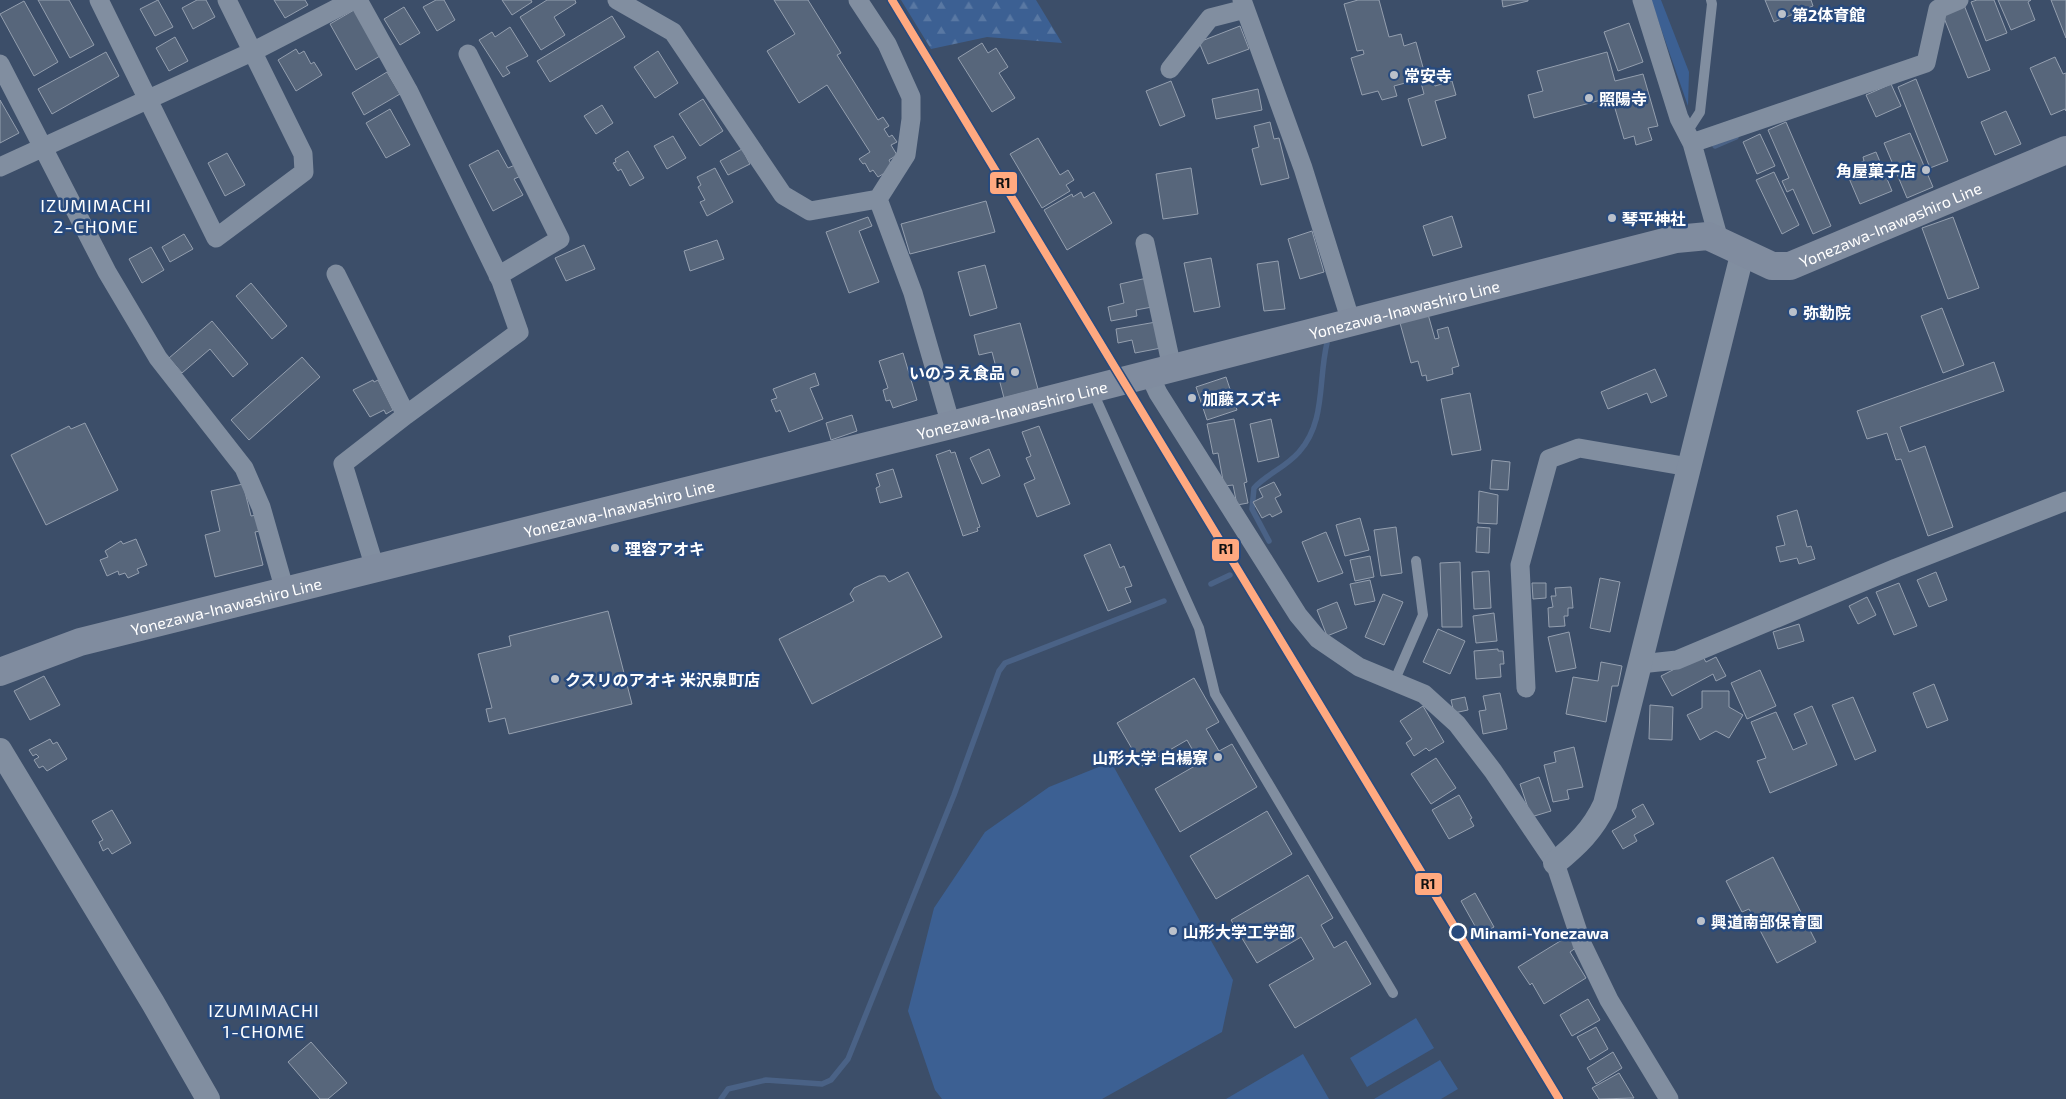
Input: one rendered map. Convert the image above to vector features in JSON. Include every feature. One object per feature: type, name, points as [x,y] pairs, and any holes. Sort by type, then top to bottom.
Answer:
[{"type":"main road","name":"Yonezawa-Inawashiro Line","points":[[0,672],[80,642],[952,425],[1676,239],[1695,236],[1719,240],[1772,266],[1790,266],[2066,150]]},
{"type":"street","points":[[99,0],[216,238],[304,172],[303,154],[254,51],[227,0]]},
{"type":"street","points":[[0,167],[254,51],[353,0]]},
{"type":"street","points":[[358,0],[408,90],[498,276],[518,332],[406,415],[344,464],[375,568]]},
{"type":"street","points":[[617,0],[673,32],[783,196],[810,211],[878,199],[906,155],[912,119],[911,96],[887,44],[858,0]]},
{"type":"street","points":[[1642,0],[1679,118],[1689,138],[1719,240]]},
{"type":"street","points":[[1689,138],[1926,63],[1938,9],[1959,0]]},
{"type":"street","points":[[1170,69],[1210,18],[1244,4],[1303,168],[1351,322]]},
{"type":"street","points":[[468,54],[560,239],[498,276]]},
{"type":"street","points":[[0,64],[107,272],[158,358],[244,468],[261,507],[285,591]]},
{"type":"street","points":[[878,199],[913,293],[952,425]]},
{"type":"street","points":[[1145,243],[1161,371],[1158,393],[1298,615],[1318,639],[1358,667],[1424,694],[1457,724],[1493,771],[1555,863],[1582,944],[1605,992],[1669,1099]]},
{"type":"street","points":[[1555,863],[1581,842],[1597,821],[1605,804],[1743,252]]},
{"type":"street","points":[[336,274],[406,415]]},
{"type":"street","points":[[1526,688],[1520,564],[1549,458],[1579,448],[1689,467]]},
{"type":"street","points":[[1640,664],[1677,660],[1896,568],[2066,501]]},
{"type":"street","points":[[0,750],[153,1003],[208,1099]]},
{"type":"lane","points":[[1689,138],[1700,112],[1711,0]]},
{"type":"lane","points":[[1092,389],[1199,628],[1215,694],[1393,993]]},
{"type":"lane","points":[[1394,682],[1423,615],[1416,560]]},
{"type":"green space","points":[[901,0],[1036,0],[1062,43],[987,37],[931,49]]},
{"type":"green space","points":[[1651,0],[1661,0],[1689,72],[1688,106]]},
{"type":"green space","points":[[1111,762],[1233,980],[1222,1032],[1102,1099],[942,1099],[935,1090],[908,1011],[934,908],[985,832],[1049,787]]},
{"type":"green space","points":[[1416,1018],[1434,1048],[1367,1087],[1350,1058]]},
{"type":"green space","points":[[1303,1054],[1329,1099],[1226,1099]]},
{"type":"green space","points":[[1440,1060],[1458,1089],[1441,1099],[1374,1099]]},
{"type":"building","points":[[38,0],[69,0],[94,45],[70,58]]},
{"type":"building","points":[[158,0],[173,27],[155,36],[140,9]]},
{"type":"building","points":[[197,0],[206,0],[215,17],[193,29],[182,8]]},
{"type":"building","points":[[274,0],[305,0],[308,5],[285,18]]},
{"type":"building","points":[[436,0],[444,0],[455,20],[437,31],[423,7]]},
{"type":"building","points":[[502,0],[531,0],[532,2],[512,15]]},
{"type":"building","points":[[547,0],[575,0],[576,3],[554,17],[565,35],[541,50],[520,17]]},
{"type":"building","points":[[774,0],[808,0],[841,53],[837,55],[878,120],[883,117],[889,126],[884,129],[889,137],[892,135],[897,142],[891,145],[897,155],[889,160],[893,168],[878,177],[873,170],[870,172],[865,163],[863,164],[859,159],[870,152],[827,85],[799,103],[767,51],[795,34]]},
{"type":"building","name":"常安寺","points":[[1358,0],[1379,0],[1389,37],[1401,34],[1404,46],[1416,42],[1424,71],[1430,70],[1435,86],[1452,81],[1456,95],[1435,101],[1446,138],[1422,146],[1408,99],[1424,94],[1420,79],[1394,86],[1397,96],[1382,100],[1378,91],[1362,95],[1351,58],[1364,54],[1363,50],[1357,51],[1344,4]]},
{"type":"building","points":[[1502,0],[1528,0],[1528,1],[1503,7]]},
{"type":"building","name":"第2体育館","points":[[1765,0],[1811,0],[1813,6],[1774,22]]},
{"type":"building","points":[[1994,0],[2007,33],[1986,41],[1971,2]]},
{"type":"building","points":[[1998,0],[2031,0],[2028,2],[2035,20],[2011,30]]},
{"type":"building","points":[[2051,0],[2066,0],[2066,38]]},
{"type":"building","points":[[24,1],[58,62],[34,76],[0,14]]},
{"type":"building","points":[[1964,5],[1990,70],[1968,78],[1942,13]]},
{"type":"building","points":[[404,7],[420,33],[400,45],[384,19]]},
{"type":"building","points":[[354,10],[380,56],[356,70],[330,24]]},
{"type":"building","points":[[612,16],[625,37],[550,82],[537,61]]},
{"type":"building","points":[[1629,23],[1643,62],[1618,71],[1604,32]]},
{"type":"building","points":[[1240,26],[1249,49],[1208,64],[1199,42]]},
{"type":"building","points":[[510,27],[528,56],[506,67],[510,73],[503,77],[479,40],[492,32],[495,37]]},
{"type":"building","points":[[175,37],[188,61],[169,71],[156,48]]},
{"type":"building","points":[[982,43],[988,53],[996,48],[1008,67],[999,73],[1015,98],[992,112],[958,58]]},
{"type":"building","points":[[296,49],[299,54],[304,51],[311,64],[314,62],[322,75],[296,91],[278,60]]},
{"type":"building","points":[[658,51],[678,83],[655,98],[634,67]]},
{"type":"building","points":[[106,52],[119,76],[52,114],[38,89]]},
{"type":"building","name":"照陽寺","points":[[1607,52],[1615,81],[1643,74],[1658,126],[1648,128],[1652,140],[1636,145],[1634,136],[1624,139],[1614,105],[1603,108],[1601,100],[1534,118],[1528,95],[1543,91],[1537,71]]},
{"type":"building","points":[[2055,57],[2063,74],[2066,73],[2066,111],[2065,109],[2051,115],[2030,68]]},
{"type":"building","points":[[387,72],[400,94],[364,115],[352,93]]},
{"type":"building","points":[[1916,79],[1948,161],[1930,168],[1898,87]]},
{"type":"building","points":[[1171,81],[1185,116],[1160,126],[1146,91]]},
{"type":"building","points":[[1891,84],[1901,106],[1876,117],[1866,95]]},
{"type":"building","points":[[1258,89],[1262,110],[1216,119],[1212,99]]},
{"type":"building","points":[[703,99],[723,131],[700,146],[679,114]]},
{"type":"building","points":[[0,100],[19,133],[0,143]]},
{"type":"building","points":[[602,105],[613,123],[596,134],[584,116]]},
{"type":"building","points":[[390,109],[410,145],[386,158],[366,123]]},
{"type":"building","points":[[2006,111],[2021,144],[1995,155],[1981,122]]},
{"type":"building","points":[[1270,122],[1274,139],[1279,138],[1289,178],[1261,185],[1252,149],[1259,147],[1254,126]]},
{"type":"building","points":[[1786,122],[1831,226],[1813,234],[1793,189],[1787,192],[1782,181],[1789,178],[1768,130]]},
{"type":"building","points":[[1910,133],[1933,187],[1907,198],[1884,143]]},
{"type":"building","points":[[1760,134],[1775,166],[1757,174],[1743,142]]},
{"type":"building","points":[[673,136],[686,158],[667,169],[654,146]]},
{"type":"building","points":[[1038,138],[1060,175],[1068,170],[1074,180],[1066,185],[1070,191],[1042,208],[1010,154]]},
{"type":"building","points":[[742,149],[750,164],[728,175],[720,161]]},
{"type":"building","points":[[498,150],[508,168],[515,165],[521,176],[514,179],[523,195],[493,211],[469,165]]},
{"type":"building","points":[[628,151],[644,178],[630,186],[621,169],[618,171],[613,163],[616,162],[615,159]]},
{"type":"building","points":[[1876,152],[1892,191],[1860,204],[1845,169],[1864,161],[1863,157]]},
{"type":"building","points":[[227,153],[245,185],[225,196],[208,163]]},
{"type":"building","points":[[715,168],[733,202],[707,216],[700,202],[705,200],[698,187],[701,185],[697,177]]},
{"type":"building","points":[[1191,168],[1198,214],[1163,219],[1156,174]]},
{"type":"building","points":[[1774,172],[1799,225],[1782,234],[1756,180]]},
{"type":"building","points":[[1081,192],[1084,198],[1094,192],[1112,223],[1067,250],[1044,210],[1072,194],[1073,197]]},
{"type":"building","points":[[986,201],[995,232],[910,254],[901,224]]},
{"type":"building","points":[[1452,216],[1462,247],[1433,256],[1423,226]]},
{"type":"building","points":[[868,217],[872,226],[859,231],[879,282],[849,293],[826,232]]},
{"type":"building","points":[[1953,217],[1979,288],[1948,299],[1922,228]]},
{"type":"building","points":[[1312,231],[1324,272],[1300,279],[1288,239]]},
{"type":"building","points":[[184,234],[193,249],[170,262],[162,247]]},
{"type":"building","points":[[717,240],[724,259],[690,271],[684,251]]},
{"type":"building","points":[[584,245],[595,269],[566,281],[555,258]]},
{"type":"building","points":[[151,247],[164,270],[142,283],[129,259]]},
{"type":"building","points":[[1211,258],[1220,307],[1194,312],[1184,263]]},
{"type":"building","points":[[1278,261],[1285,309],[1264,311],[1257,264]]},
{"type":"building","points":[[985,265],[997,308],[970,316],[958,272]]},
{"type":"building","points":[[1147,278],[1152,307],[1136,310],[1137,316],[1111,321],[1108,307],[1124,303],[1120,284]]},
{"type":"building","points":[[251,283],[287,326],[272,339],[236,296]]},
{"type":"building","points":[[1426,307],[1435,339],[1439,338],[1437,330],[1448,327],[1459,366],[1452,368],[1453,374],[1427,381],[1426,375],[1422,376],[1418,361],[1411,363],[1400,323]]},
{"type":"building","points":[[1942,308],[1964,365],[1943,373],[1921,316]]},
{"type":"building","points":[[212,321],[248,364],[233,377],[210,349],[182,373],[169,358]]},
{"type":"building","points":[[1156,322],[1161,348],[1135,353],[1132,340],[1118,343],[1116,329]]},
{"type":"building","name":"いのうえ食品","points":[[1020,323],[1038,389],[1004,398],[992,352],[979,355],[974,335]]},
{"type":"building","points":[[903,353],[917,400],[893,408],[890,400],[886,401],[883,390],[888,388],[879,361]]},
{"type":"building","points":[[302,357],[320,377],[249,440],[231,420]]},
{"type":"building","points":[[1994,362],[2004,391],[1900,427],[1909,452],[1925,446],[1953,527],[1928,536],[1901,459],[1896,460],[1887,433],[1867,439],[1857,411]]},
{"type":"building","points":[[1655,369],[1667,396],[1651,403],[1647,393],[1608,409],[1601,392]]},
{"type":"building","points":[[815,373],[819,385],[810,388],[823,419],[789,432],[780,410],[776,412],[771,400],[777,398],[773,389]]},
{"type":"building","points":[[1226,377],[1237,410],[1207,420],[1196,387]]},
{"type":"building","points":[[373,380],[374,382],[378,380],[393,410],[386,414],[384,410],[370,417],[353,390]]},
{"type":"building","points":[[1470,393],[1481,450],[1452,455],[1441,399]]},
{"type":"building","points":[[852,415],[857,431],[831,440],[826,423]]},
{"type":"building","points":[[1234,419],[1247,482],[1244,483],[1248,503],[1237,505],[1233,485],[1224,486],[1218,453],[1213,454],[1207,424]]},
{"type":"building","points":[[1271,419],[1279,457],[1258,462],[1250,424]]},
{"type":"building","points":[[85,423],[118,490],[46,525],[11,455],[69,426],[71,429]]},
{"type":"building","points":[[1039,426],[1070,504],[1037,517],[1024,484],[1035,479],[1026,458],[1031,456],[1022,432]]},
{"type":"building","points":[[989,449],[1000,476],[982,484],[970,458]]},
{"type":"building","points":[[950,450],[951,453],[955,452],[980,527],[977,528],[978,531],[963,536],[936,455]]},
{"type":"building","points":[[1492,460],[1510,462],[1508,490],[1490,489]]},
{"type":"building","points":[[893,469],[902,497],[880,503],[876,488],[880,486],[876,474]]},
{"type":"building","points":[[1274,482],[1281,495],[1275,498],[1282,512],[1272,517],[1270,514],[1262,518],[1253,502],[1263,497],[1259,489]]},
{"type":"building","points":[[243,484],[251,516],[256,515],[260,531],[255,532],[263,565],[215,577],[205,535],[220,531],[211,491]]},
{"type":"building","points":[[1479,491],[1498,495],[1497,524],[1478,523]]},
{"type":"building","points":[[1797,510],[1807,547],[1811,546],[1815,559],[1799,564],[1797,558],[1780,562],[1776,547],[1785,545],[1777,516]]},
{"type":"building","points":[[1360,518],[1369,550],[1345,556],[1336,525]]},
{"type":"building","points":[[1396,527],[1402,573],[1381,576],[1374,530]]},
{"type":"building","points":[[1477,527],[1490,528],[1489,553],[1476,552]]},
{"type":"building","points":[[1326,532],[1343,573],[1318,582],[1302,542]]},
{"type":"building","points":[[136,539],[147,565],[137,569],[139,573],[128,578],[125,573],[119,575],[118,571],[107,576],[100,560],[108,557],[105,551],[121,541],[123,544]]},
{"type":"building","points":[[1110,544],[1120,568],[1124,566],[1132,586],[1125,588],[1131,602],[1108,611],[1084,555]]},
{"type":"building","points":[[1370,556],[1374,577],[1355,581],[1350,560]]},
{"type":"building","points":[[1460,562],[1462,627],[1442,627],[1440,563]]},
{"type":"building","points":[[1489,571],[1491,608],[1474,609],[1472,572]]},
{"type":"building","points":[[908,572],[942,637],[812,704],[779,639],[854,601],[850,594],[854,588],[879,576],[885,576],[889,582]]},
{"type":"building","points":[[1936,572],[1947,600],[1929,607],[1917,580]]},
{"type":"building","points":[[1600,578],[1620,582],[1610,632],[1590,628]]},
{"type":"building","points":[[1370,580],[1375,601],[1355,605],[1350,584]]},
{"type":"building","points":[[1532,583],[1546,583],[1546,598],[1533,599]]},
{"type":"building","points":[[1899,583],[1917,626],[1894,635],[1876,592]]},
{"type":"building","points":[[1571,587],[1573,608],[1568,608],[1568,616],[1564,616],[1565,626],[1549,627],[1548,608],[1553,607],[1551,596],[1556,596],[1555,588]]},
{"type":"building","points":[[1383,594],[1403,602],[1384,645],[1365,637]]},
{"type":"building","points":[[1867,597],[1876,615],[1858,624],[1849,606]]},
{"type":"building","points":[[1337,602],[1347,628],[1327,636],[1317,610]]},
{"type":"building","name":"クスリのアオキ 米沢泉町店","points":[[608,611],[632,704],[509,734],[505,718],[489,722],[486,709],[492,708],[478,654],[511,646],[509,636]]},
{"type":"building","points":[[1494,613],[1497,641],[1476,643],[1473,616]]},
{"type":"building","points":[[1799,624],[1804,641],[1778,649],[1773,632]]},
{"type":"building","points":[[1438,629],[1465,641],[1450,674],[1423,662]]},
{"type":"building","points":[[1569,632],[1576,668],[1556,672],[1548,637]]},
{"type":"building","points":[[1498,649],[1498,651],[1503,651],[1504,664],[1500,664],[1501,677],[1476,679],[1474,651]]},
{"type":"building","points":[[1702,655],[1706,662],[1716,657],[1726,676],[1716,681],[1713,674],[1672,696],[1661,676]]},
{"type":"building","points":[[1601,662],[1622,666],[1618,686],[1612,686],[1606,722],[1566,714],[1573,677],[1598,681]]},
{"type":"building","points":[[1760,670],[1776,706],[1747,719],[1731,683]]},
{"type":"building","points":[[44,676],[60,705],[30,720],[14,691]]},
{"type":"building","name":"山形大学 白楊寮","points":[[1194,678],[1219,722],[1206,729],[1219,751],[1232,744],[1257,787],[1180,832],[1155,789],[1200,763],[1187,740],[1142,766],[1117,723]]},
{"type":"building","points":[[1934,684],[1948,720],[1927,728],[1913,693]]},
{"type":"building","points":[[1702,691],[1729,691],[1729,707],[1743,715],[1729,738],[1716,731],[1700,740],[1687,715],[1702,708]]},
{"type":"building","points":[[1500,693],[1507,729],[1483,734],[1479,711],[1486,710],[1483,696]]},
{"type":"building","points":[[1465,697],[1468,710],[1454,713],[1451,700]]},
{"type":"building","points":[[1853,697],[1876,751],[1855,760],[1832,705]]},
{"type":"building","points":[[1650,705],[1673,707],[1672,740],[1649,739]]},
{"type":"building","points":[[1423,706],[1444,742],[1429,751],[1426,748],[1414,756],[1406,743],[1412,739],[1400,721]]},
{"type":"building","points":[[1812,706],[1837,765],[1770,793],[1757,761],[1766,758],[1751,722],[1776,712],[1793,750],[1807,744],[1794,714]]},
{"type":"building","points":[[50,739],[53,744],[57,742],[67,759],[47,771],[43,766],[39,768],[34,760],[39,757],[36,754],[33,756],[29,750]]},
{"type":"building","points":[[1574,747],[1583,787],[1567,790],[1569,799],[1553,802],[1544,765],[1556,762],[1554,752]]},
{"type":"building","points":[[1436,758],[1456,788],[1431,804],[1411,774]]},
{"type":"building","points":[[1539,777],[1551,811],[1531,817],[1520,784]]},
{"type":"building","points":[[1459,795],[1472,818],[1470,819],[1474,826],[1449,839],[1432,810]]},
{"type":"building","points":[[1643,804],[1654,824],[1634,835],[1637,841],[1623,849],[1612,831],[1636,817],[1632,810]]},
{"type":"building","points":[[112,810],[131,843],[112,854],[108,848],[103,851],[99,842],[103,840],[92,821]]},
{"type":"building","points":[[1267,811],[1292,854],[1216,899],[1190,856]]},
{"type":"building","points":[[1773,857],[1816,942],[1777,963],[1749,909],[1742,912],[1726,881]]},
{"type":"building","points":[[1308,875],[1333,918],[1321,925],[1334,948],[1346,941],[1371,984],[1295,1028],[1269,985],[1314,959],[1301,937],[1257,963],[1231,920]]},
{"type":"building","points":[[1475,893],[1494,927],[1480,935],[1461,901]]},
{"type":"building","points":[[1570,935],[1577,947],[1570,952],[1586,978],[1544,1004],[1532,983],[1530,985],[1518,967]]},
{"type":"building","points":[[1588,999],[1600,1020],[1572,1036],[1560,1015]]},
{"type":"building","points":[[1596,1027],[1608,1049],[1590,1060],[1577,1037]]},
{"type":"building","points":[[311,1042],[347,1083],[328,1099],[320,1099],[288,1062]]},
{"type":"building","points":[[1613,1052],[1622,1068],[1596,1084],[1587,1068]]},
{"type":"building","points":[[1619,1073],[1634,1098],[1599,1099],[1592,1088]]},
{"type":"waterway","points":[[1715,146],[1736,137]]},
{"type":"waterway","points":[[1269,541],[1252,509],[1254,488],[1294,457],[1308,440],[1314,428],[1320,400],[1327,343]]},
{"type":"waterway","points":[[1211,584],[1230,575]]},
{"type":"waterway","points":[[721,1099],[728,1089],[766,1080],[822,1084],[831,1080],[848,1059],[954,795],[999,671],[1005,663],[1164,601]]},
{"type":"transit line","name":"R1","points":[[892,0],[1559,1099]]},
{"type":"place","name":"第2体育館","points":[[1782,14]]},
{"type":"place","name":"常安寺","points":[[1394,75]]},
{"type":"place","name":"照陽寺","points":[[1589,98]]},
{"type":"place","name":"角屋菓子店","points":[[1926,170]]},
{"type":"place","name":"琴平神社","points":[[1612,218]]},
{"type":"place","name":"弥勒院","points":[[1793,312]]},
{"type":"place","name":"いのうえ食品","points":[[1015,372]]},
{"type":"place","name":"加藤スズキ","points":[[1192,398]]},
{"type":"place","name":"理容アオキ","points":[[615,548]]},
{"type":"place","name":"クスリのアオキ 米沢泉町店","points":[[555,679]]},
{"type":"place","name":"山形大学 白楊寮","points":[[1218,757]]},
{"type":"place","name":"興道南部保育園","points":[[1701,921]]},
{"type":"place","name":"山形大学工学部","points":[[1173,931]]},
{"type":"place","name":"Minami-Yonezawa","points":[[1458,932]]},
{"type":"district","name":"IZUMIMACHI 2-CHOME","points":[[96,215]]},
{"type":"district","name":"IZUMIMACHI 1-CHOME","points":[[264,1020]]}]
